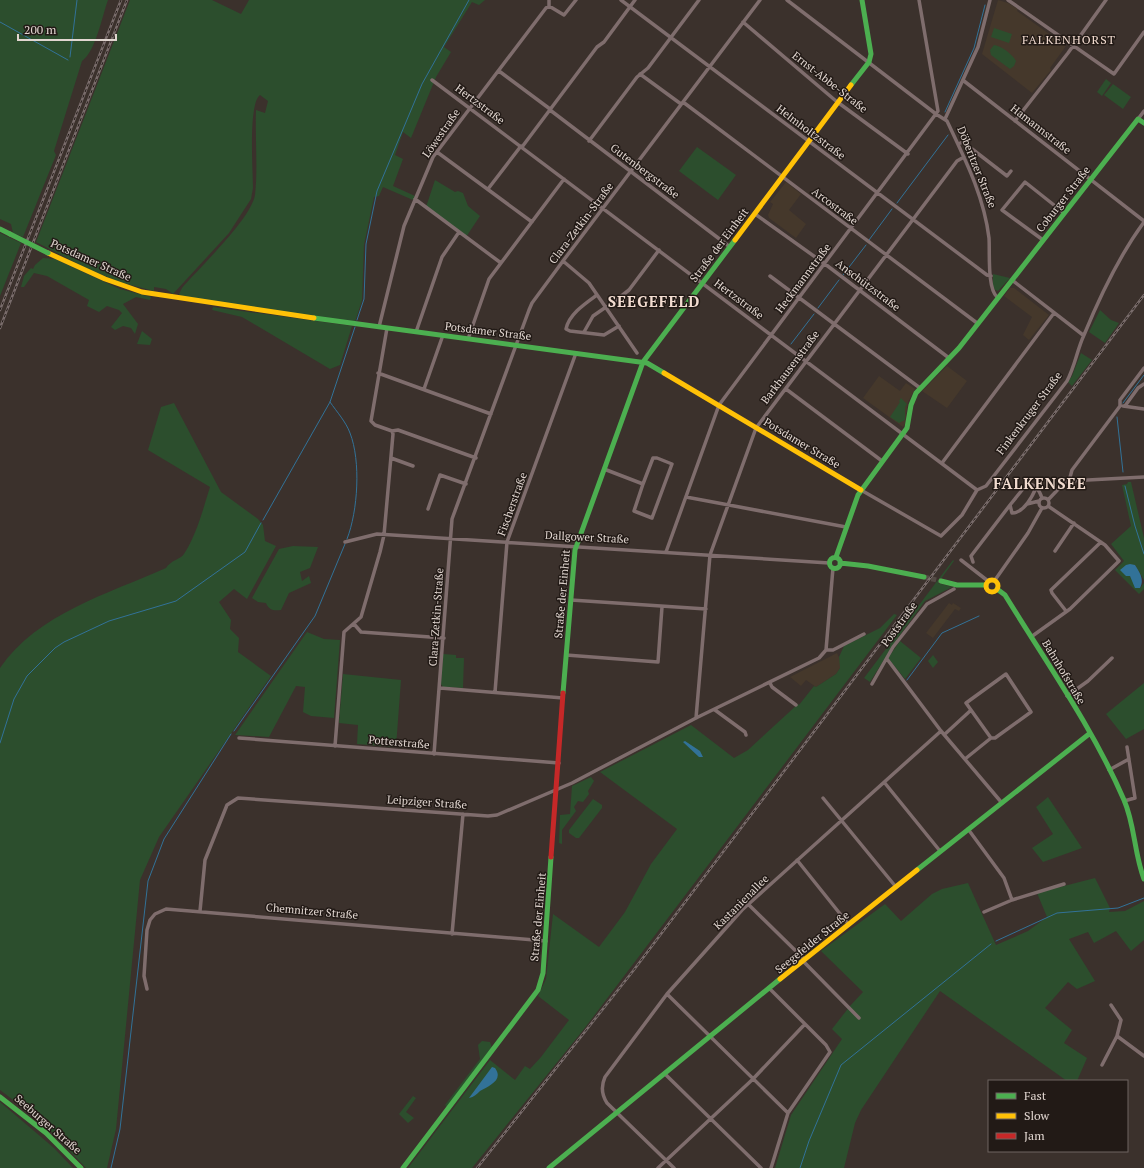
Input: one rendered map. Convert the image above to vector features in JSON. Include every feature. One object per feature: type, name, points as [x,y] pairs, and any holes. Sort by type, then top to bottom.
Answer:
[{"type":"street","points":[[549,0],[549,6],[564,15],[576,0]]},
{"type":"street","name":"Helmholtzstraße","points":[[621,0],[912,220],[987,275],[991,276]]},
{"type":"street","points":[[488,189],[597,47],[604,42],[635,0]]},
{"type":"street","points":[[589,141],[640,74],[648,68],[699,0]]},
{"type":"street","name":"Clara-Zetkin-Straße","points":[[434,754],[452,519],[476,458],[532,302],[760,0]]},
{"type":"street","name":"Döberitzer Straße","points":[[787,0],[936,114],[946,119],[964,157],[984,208],[990,248],[992,290],[997,297]]},
{"type":"street","points":[[862,0],[871,54],[869,62]]},
{"type":"street","points":[[919,0],[938,111],[936,114]]},
{"type":"street","points":[[946,119],[978,47],[990,0]]},
{"type":"street","points":[[1008,0],[1014,1],[1114,74],[1144,32]]},
{"type":"street","points":[[1015,121],[1074,45],[1106,0]]},
{"type":"street","name":"Löwestraße","points":[[379,327],[400,238],[415,199],[437,152],[549,6]]},
{"type":"street","name":"Ernst-Abbe-Straße","points":[[743,22],[839,102],[908,154]]},
{"type":"street","name":"Straße der Einheit","points":[[403,1168],[538,990],[543,973],[546,941],[566,655],[576,546],[643,362],[869,62]]},
{"type":"street","name":"Gutenbergstraße","points":[[499,71],[730,247]]},
{"type":"street","name":"Arcostraße","points":[[640,74],[682,103],[977,323]]},
{"type":"street","name":"Hertzstraße","points":[[432,80],[772,334],[977,490]]},
{"type":"street","name":"Hamannstraße","points":[[964,81],[1144,222]]},
{"type":"street","name":"Coburger Straße","points":[[997,297],[1012,280],[1144,111]]},
{"type":"street","name":"Heckmannstraße","points":[[666,552],[719,405],[908,154],[936,114]]},
{"type":"street","points":[[1138,119],[1144,123]]},
{"type":"street","points":[[958,144],[963,142],[1007,176],[1011,170]]},
{"type":"street","points":[[437,152],[532,222]]},
{"type":"street","name":"Barkhausenstraße","points":[[696,718],[710,555],[756,428],[957,161],[964,157]]},
{"type":"street","points":[[468,338],[487,284],[564,179]]},
{"type":"street","points":[[1043,240],[1002,210],[1025,182],[1064,213]]},
{"type":"street","points":[[415,199],[501,263]]},
{"type":"street","name":"Anschützstraße","points":[[755,214],[825,264],[949,358]]},
{"type":"street","name":"Finkenkruger Straße","points":[[941,536],[962,515],[977,490],[986,486],[1067,381],[1083,336],[1126,246],[1144,222]]},
{"type":"street","name":"Potsdamer Straße","points":[[0,229],[105,279],[142,292],[261,311],[643,362],[657,368],[756,428],[941,536]]},
{"type":"street","points":[[416,332],[442,257],[459,232]]},
{"type":"street","points":[[584,332],[593,316],[629,290],[659,250]]},
{"type":"street","points":[[563,261],[585,278],[637,353]]},
{"type":"street","points":[[770,276],[920,388]]},
{"type":"street","points":[[1012,280],[1083,336]]},
{"type":"street","points":[[597,295],[582,305],[567,324],[567,330],[604,335],[619,326]]},
{"type":"street","points":[[836,558],[846,527],[861,490],[903,434],[909,423],[912,400],[920,388],[949,358],[997,297]]},
{"type":"street","points":[[942,463],[1054,313]]},
{"type":"street","points":[[386,328],[371,421],[376,425],[392,431],[398,430],[476,458]]},
{"type":"street","points":[[424,389],[443,335]]},
{"type":"street","name":"Fischerstraße","points":[[495,692],[507,542],[576,353]]},
{"type":"street","points":[[1069,481],[1072,470],[1120,406],[1120,400],[1144,368]]},
{"type":"street","points":[[378,373],[491,414]]},
{"type":"street","points":[[1124,406],[1138,388],[1144,384]]},
{"type":"street","points":[[786,389],[882,461]]},
{"type":"street","points":[[1120,406],[1144,409]]},
{"type":"street","points":[[335,746],[344,632],[361,617],[384,535],[392,431]]},
{"type":"street","points":[[391,458],[413,466]]},
{"type":"street","points":[[653,458],[657,458],[672,464],[652,518],[634,511],[643,484],[653,458]]},
{"type":"street","points":[[604,469],[643,484]]},
{"type":"street","points":[[428,509],[440,475],[466,484]]},
{"type":"street","points":[[1048,506],[1048,500],[1064,483],[1069,481],[1139,477],[1144,475]]},
{"type":"street","points":[[1139,477],[1144,480]]},
{"type":"street","points":[[973,562],[971,556],[1027,484],[1030,484],[1040,492],[1042,508]]},
{"type":"street","points":[[1010,505],[1010,510],[1016,513],[1027,504],[1036,488]]},
{"type":"street","points":[[686,497],[846,527]]},
{"type":"street","points":[[1027,504],[1040,500],[1048,500]]},
{"type":"street","points":[[941,582],[957,585],[987,583],[994,580],[1031,528],[1042,508],[1048,506]]},
{"type":"street","points":[[1031,637],[1066,611],[1118,563],[1118,559],[1101,542],[1048,506]]},
{"type":"street","points":[[1055,551],[1074,524]]},
{"type":"street","name":"Dallgower Straße","points":[[345,542],[371,535],[384,535],[829,563]]},
{"type":"street","points":[[1066,611],[1052,593],[1052,590],[1101,542]]},
{"type":"street","points":[[826,650],[833,568],[829,563],[832,558],[836,558]]},
{"type":"street","points":[[836,558],[840,563],[873,566],[924,577]]},
{"type":"street","points":[[962,560],[987,583],[990,591],[997,589],[998,585],[994,580]]},
{"type":"street","points":[[833,568],[837,568],[840,563]]},
{"type":"street","name":"Poststraße","points":[[872,684],[893,647],[927,604],[954,589]]},
{"type":"street","name":"Bahnhofstraße","points":[[997,589],[1005,595],[1031,637],[1067,696],[1109,770],[1124,801],[1131,820],[1138,864],[1144,879]]},
{"type":"street","points":[[571,600],[706,609]]},
{"type":"street","points":[[566,655],[658,662],[662,607]]},
{"type":"street","points":[[354,624],[361,632],[444,638]]},
{"type":"street","name":"Leipziger Straße","points":[[200,911],[205,860],[227,805],[238,798],[496,815],[572,783],[696,718],[819,658],[826,650],[833,650],[864,634]]},
{"type":"street","points":[[1067,696],[1088,681],[1112,658]]},
{"type":"street","points":[[887,659],[942,731],[1002,803]]},
{"type":"street","points":[[965,759],[992,738],[995,738],[1031,712],[1006,674],[967,701],[966,705],[992,738]]},
{"type":"street","points":[[770,683],[772,687],[796,705]]},
{"type":"street","points":[[440,688],[563,698]]},
{"type":"street","points":[[715,710],[745,732],[746,735]]},
{"type":"street","points":[[945,734],[970,711]]},
{"type":"street","name":"Kastanienallee","points":[[674,1168],[604,1098],[602,1092],[603,1081],[667,994],[748,904],[942,731]]},
{"type":"street","name":"Seegefelder Straße","points":[[549,1168],[769,988],[1089,734]]},
{"type":"street","name":"Potterstraße","points":[[239,738],[559,763]]},
{"type":"street","points":[[1124,801],[1135,798],[1127,747]]},
{"type":"street","points":[[1109,770],[1129,758]]},
{"type":"street","points":[[884,782],[940,851]]},
{"type":"street","points":[[823,798],[896,887]]},
{"type":"street","points":[[452,934],[463,814]]},
{"type":"street","points":[[968,829],[1004,878],[1012,900]]},
{"type":"street","points":[[797,860],[849,925]]},
{"type":"street","points":[[984,912],[1012,900],[1064,884]]},
{"type":"street","points":[[748,904],[859,1018]]},
{"type":"street","name":"Chemnitzer Straße","points":[[147,989],[144,976],[147,930],[150,920],[155,914],[166,909],[546,941]]},
{"type":"street","points":[[769,988],[829,1048],[829,1055],[788,1113],[770,1168]]},
{"type":"street","points":[[667,994],[788,1113]]},
{"type":"street","points":[[1102,1065],[1117,1036],[1121,1020],[1111,1005]]},
{"type":"street","points":[[658,1168],[753,1079],[805,1024]]},
{"type":"street","points":[[1117,1036],[1144,1056]]},
{"type":"street","points":[[665,1074],[761,1168]]},
{"type":"street","name":"Seeburger Straße","points":[[0,1097],[46,1133],[81,1168]]},
{"type":"shaded area","points":[[998,0],[1008,3],[1018,9],[1017,11],[1066,46],[1050,68],[1051,70],[1032,93],[982,54]]},
{"type":"shaded area","points":[[786,182],[801,194],[789,210],[806,224],[796,238],[769,218],[768,215],[773,204],[770,202]]},
{"type":"shaded area","points":[[1010,288],[1014,288],[1049,315],[1029,340],[1023,335],[1032,317],[1004,296]]},
{"type":"shaded area","points":[[947,366],[967,381],[947,408],[922,391]]},
{"type":"shaded area","points":[[879,376],[900,391],[906,383],[915,389],[908,402],[905,424],[903,427],[863,398]]},
{"type":"shaded area","points":[[949,603],[952,605],[953,603],[961,608],[959,611],[955,609],[933,638],[926,633]]},
{"type":"shaded area","points":[[837,653],[841,662],[840,668],[836,674],[816,687],[806,680],[801,686],[790,677]]},
{"type":"green space","points":[[0,0],[108,0],[95,42],[87,56],[82,61],[54,151],[56,155],[23,237],[13,233],[11,224],[0,219]]},
{"type":"green space","points":[[130,0],[212,0],[241,14],[249,0],[485,0],[479,5],[472,2],[444,47],[451,52],[436,77],[411,138],[403,132],[395,155],[403,159],[393,186],[415,196],[413,200],[383,187],[379,196],[374,197],[364,245],[362,300],[355,322],[182,297],[179,294],[182,288],[235,230],[251,205],[255,195],[256,185],[256,110],[265,113],[268,101],[260,95],[256,101],[254,111],[252,153],[253,188],[251,199],[229,233],[173,294],[166,289],[154,287],[154,291],[119,282],[88,269],[36,242]]},
{"type":"green space","points":[[994,28],[1012,34],[1009,43],[991,37]]},
{"type":"green space","points":[[994,45],[1003,49],[1012,56],[1016,61],[1014,66],[1010,69],[991,55],[990,50]]},
{"type":"green space","points":[[1106,79],[1111,83],[1102,96],[1097,92]]},
{"type":"green space","points":[[1113,84],[1131,97],[1123,109],[1104,95]]},
{"type":"green space","points":[[697,147],[736,175],[718,200],[679,171]]},
{"type":"green space","points":[[435,180],[455,192],[458,191],[463,193],[468,206],[480,216],[466,237],[426,207]]},
{"type":"green space","points":[[0,233],[21,243],[0,296]]},
{"type":"green space","points":[[43,258],[55,259],[120,289],[151,297],[150,300],[136,297],[123,304],[138,324],[135,334],[131,328],[123,326],[115,330],[111,327],[122,313],[119,310],[107,306],[99,312],[87,306],[89,300],[47,276],[34,273],[24,287],[21,287],[24,276]]},
{"type":"green space","points":[[993,274],[1010,278],[998,291],[993,289]]},
{"type":"green space","points":[[213,307],[352,326],[340,365],[330,369],[242,317],[212,310]]},
{"type":"green space","points":[[1100,310],[1111,320],[1119,323],[1105,343],[1089,332]]},
{"type":"green space","points":[[142,331],[152,339],[150,345],[137,344]]},
{"type":"green space","points":[[1081,353],[1092,360],[1072,386],[1068,382]]},
{"type":"green space","points":[[901,398],[907,404],[905,407],[905,420],[899,423],[890,417]]},
{"type":"green space","points":[[174,403],[221,492],[258,519],[263,525],[265,541],[276,546],[247,599],[234,589],[219,602],[231,620],[230,629],[239,638],[238,652],[271,676],[159,837],[140,880],[116,1129],[107,1168],[86,1168],[42,1122],[0,1090],[0,668],[16,649],[34,633],[54,619],[76,607],[166,568],[170,563],[184,554],[196,530],[210,487],[148,450],[161,407]]},
{"type":"green space","points":[[1128,482],[1131,482],[1144,538],[1144,580],[1135,565],[1126,576],[1130,576],[1137,587],[1140,588],[1144,583],[1144,589],[1139,594],[1115,570],[1124,561],[1111,544],[1131,526],[1122,485],[1127,484]]},
{"type":"green space","points":[[293,546],[318,547],[310,568],[300,572],[302,581],[309,576],[311,583],[289,593],[281,610],[272,610],[266,603],[258,602],[252,598],[279,549]]},
{"type":"green space","points":[[953,560],[954,561],[938,583],[952,587],[925,601],[897,639],[870,682],[864,678]]},
{"type":"green space","points":[[894,614],[897,615],[584,1029],[472,1168],[408,1168],[490,1060],[515,1080],[525,1066],[530,1069],[541,1057],[569,1020],[538,996],[546,979],[553,914],[599,947],[625,912],[651,864],[677,829],[600,772],[691,725],[734,758],[748,750],[798,704],[799,705],[814,686],[816,687],[836,674],[840,668],[839,657],[844,646],[880,628]]},
{"type":"green space","points":[[307,632],[324,639],[340,640],[334,718],[311,716],[303,712],[305,687],[296,686],[269,737],[235,735]]},
{"type":"green space","points":[[900,641],[921,658],[905,679],[888,658]]},
{"type":"green space","points":[[443,654],[456,655],[456,658],[464,658],[463,688],[443,687],[441,684]]},
{"type":"green space","points":[[933,655],[938,662],[933,668],[928,661]]},
{"type":"green space","points":[[343,674],[401,680],[396,747],[357,744],[358,725],[339,723]]},
{"type":"green space","points":[[1144,683],[1144,729],[1126,739],[1106,714]]},
{"type":"green space","points":[[591,777],[594,781],[588,791],[589,794],[583,802],[578,801],[574,807],[576,811],[562,830],[562,844],[559,843],[560,815],[570,814],[572,786]]},
{"type":"green space","points":[[1048,797],[1082,848],[1043,862],[1032,848],[1053,834],[1036,807]]},
{"type":"green space","points":[[593,799],[602,805],[602,808],[579,838],[576,838],[569,833],[569,830]]},
{"type":"green space","points":[[1095,878],[1110,908],[1109,912],[1125,911],[1144,901],[1144,940],[1131,951],[1116,931],[1094,943],[1088,932],[1069,939],[1095,981],[1077,989],[1068,982],[1045,1008],[1072,1030],[1064,1043],[1087,1058],[1077,1080],[1066,1080],[940,991],[861,1110],[855,1123],[844,1168],[775,1168],[791,1115],[842,1039],[832,1029],[863,992],[821,951],[885,904],[901,921],[932,894],[942,889],[968,883],[996,945],[1028,931],[1047,917],[1037,893]]},
{"type":"green space","points":[[482,1041],[490,1042],[492,1048],[447,1107],[445,1105],[480,1059],[478,1045]]},
{"type":"green space","points":[[413,1096],[416,1098],[406,1112],[414,1118],[408,1123],[399,1114]]},
{"type":"green space","points":[[0,1102],[54,1148],[73,1168],[0,1168]]},
{"type":"water","points":[[1126,565],[1135,565],[1140,574],[1142,582],[1140,588],[1135,588],[1130,576],[1126,576],[1120,570]]},
{"type":"water","points":[[685,741],[700,751],[703,757],[699,757],[683,742]]},
{"type":"water","points":[[492,1067],[495,1068],[497,1072],[497,1079],[491,1085],[469,1098]]},
{"type":"waterway","points":[[70,57],[77,0]]},
{"type":"waterway","points":[[357,320],[364,299],[366,244],[377,191],[422,84],[469,0]]},
{"type":"waterway","points":[[945,112],[974,48],[985,5]]},
{"type":"waterway","points":[[0,22],[68,60]]},
{"type":"waterway","points":[[897,203],[948,135]]},
{"type":"waterway","points":[[869,240],[892,209]]},
{"type":"waterway","points":[[843,275],[866,245]]},
{"type":"waterway","points":[[818,308],[839,280]]},
{"type":"waterway","points":[[791,344],[814,314]]},
{"type":"waterway","points":[[263,520],[330,402],[355,327]]},
{"type":"waterway","points":[[1123,403],[1144,375]]},
{"type":"waterway","points":[[330,402],[344,421],[350,433],[356,457],[356,501],[351,528],[347,539]]},
{"type":"waterway","points":[[1117,417],[1123,472]]},
{"type":"waterway","points":[[1125,486],[1144,554]]},
{"type":"waterway","points":[[0,743],[14,699],[27,676],[55,648],[64,642],[109,621],[176,601],[245,552],[261,523]]},
{"type":"waterway","points":[[234,731],[315,616],[345,544]]},
{"type":"waterway","points":[[907,680],[942,633],[979,616]]},
{"type":"waterway","points":[[111,1168],[120,1129],[148,881],[164,839],[231,734]]},
{"type":"waterway","points":[[996,941],[1057,913],[1118,908],[1144,898]]},
{"type":"waterway","points":[[800,1168],[809,1141],[841,1065],[991,944]]},
{"type":"tunnel","points":[[924,577],[941,581]]},
{"type":"railway","points":[[0,310],[121,0]]},
{"type":"railway","points":[[0,328],[127,0]]},
{"type":"railway","points":[[477,1168],[633,971],[1144,295]]},
{"type":"traffic: fast","points":[[851,85],[869,62],[871,54],[862,0]]},
{"type":"traffic: fast","points":[[836,557],[858,495],[907,428],[911,405],[916,393],[959,348],[1138,119],[1144,123]]},
{"type":"traffic: fast","points":[[0,229],[10,234]]},
{"type":"traffic: fast","points":[[10,234],[48,253]]},
{"type":"traffic: fast","points":[[563,693],[575,550],[643,362],[735,240]]},
{"type":"traffic: fast","points":[[314,318],[647,363],[664,373]]},
{"type":"traffic: fast","points":[[833,558],[837,558],[839,559],[840,563],[839,567],[833,568],[830,565],[830,561],[833,558]]},
{"type":"traffic: fast","points":[[840,563],[868,566],[924,577]]},
{"type":"traffic: fast","points":[[941,581],[957,585],[986,585]]},
{"type":"traffic: fast","points":[[997,589],[1005,595],[1084,721],[1112,773],[1128,810],[1138,859],[1144,879]]},
{"type":"traffic: fast","points":[[917,870],[1089,734]]},
{"type":"traffic: fast","points":[[403,1168],[538,990],[543,973],[551,857]]},
{"type":"traffic: fast","points":[[549,1168],[780,979]]},
{"type":"traffic: fast","points":[[0,1097],[46,1133],[81,1168]]},
{"type":"traffic: slow","points":[[735,240],[851,85]]},
{"type":"traffic: slow","points":[[48,253],[105,279],[142,292],[314,318]]},
{"type":"traffic: slow","points":[[664,373],[861,490]]},
{"type":"traffic: slow","points":[[992,580],[996,582],[998,586],[996,590],[992,592],[988,590],[986,586],[988,582],[992,580]]},
{"type":"traffic: slow","points":[[780,979],[917,870]]},
{"type":"traffic: jam","points":[[551,857],[563,693]]},
{"type":"district","name":"FALKENHORST","points":[[1069,39]]},
{"type":"district","name":"SEEGEFELD","points":[[654,301]]},
{"type":"district","name":"FALKENSEE","points":[[1040,483]]}]
